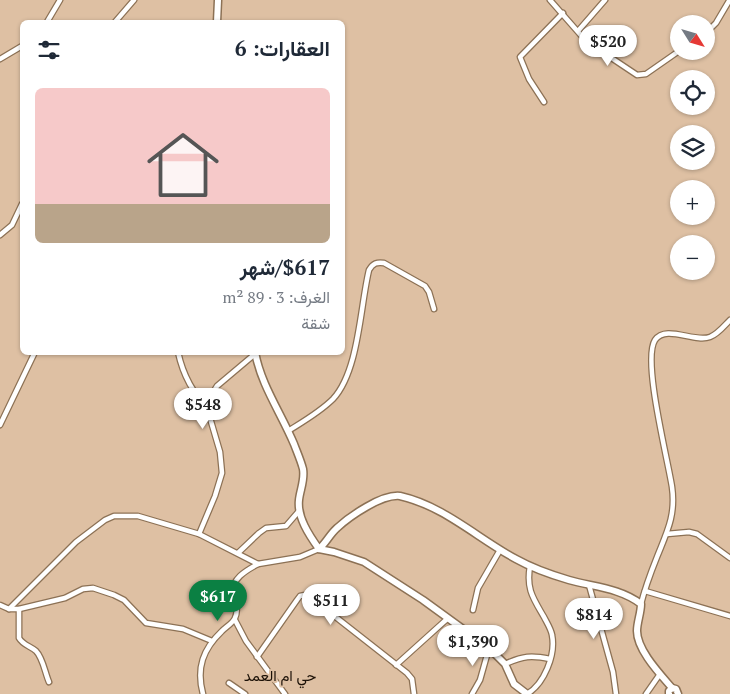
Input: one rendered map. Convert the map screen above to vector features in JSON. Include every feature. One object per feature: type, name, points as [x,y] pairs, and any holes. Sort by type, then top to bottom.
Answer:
[{"type":"street","points":[[48,20],[60,0]]},
{"type":"street","points":[[117,20],[134,0]]},
{"type":"street","points":[[216,20],[218,0]]},
{"type":"street","points":[[550,0],[586,41],[640,76],[651,71],[670,57]]},
{"type":"street","points":[[578,31],[605,0]]},
{"type":"street","points":[[715,24],[728,0]]},
{"type":"street","points":[[544,102],[529,79],[520,57],[563,13]]},
{"type":"street","points":[[0,59],[20,47]]},
{"type":"street","points":[[0,235],[12,225],[20,208]]},
{"type":"street","points":[[288,431],[322,409],[333,399],[343,385],[348,374],[354,348],[369,270],[373,264],[379,262],[384,264],[425,286],[429,292],[434,309]]},
{"type":"street","points":[[676,692],[649,659],[638,638],[637,627],[644,591],[673,514],[673,498],[656,405],[652,346],[656,339],[663,334],[708,338],[718,333],[730,320]]},
{"type":"street","points":[[0,425],[33,355]]},
{"type":"street","points":[[179,355],[184,375],[191,389],[209,409]]},
{"type":"street","points":[[200,534],[222,473],[222,461],[209,409],[209,399],[217,386],[253,355]]},
{"type":"street","points":[[256,355],[264,382],[288,431],[303,471],[299,511],[318,549],[347,556],[374,567],[489,648],[505,664],[514,684],[527,694],[534,690],[541,682],[550,659],[552,636],[548,625],[535,604],[530,589],[528,582],[530,566]]},
{"type":"street","points":[[203,694],[201,667],[204,654],[212,641],[234,620],[237,610],[233,595],[235,584],[242,574],[258,564],[300,557],[318,549],[352,517],[376,503],[395,496],[408,498],[436,509],[500,550],[530,566],[568,580],[615,591],[641,604]]},
{"type":"street","points":[[238,553],[266,528],[286,526],[299,511]]},
{"type":"street","points":[[9,609],[76,542],[109,517],[138,516],[200,534],[258,564]]},
{"type":"street","points":[[667,534],[689,532],[697,534],[730,558]]},
{"type":"street","points":[[473,610],[478,588],[500,550]]},
{"type":"street","points":[[589,585],[613,672],[616,694]]},
{"type":"street","points":[[0,605],[9,609],[19,609],[65,598],[84,589],[93,588],[124,600],[146,623],[183,629],[212,641]]},
{"type":"street","points":[[644,591],[730,616]]},
{"type":"street","points":[[257,656],[300,596],[305,595],[407,673],[412,679],[414,694]]},
{"type":"street","points":[[19,609],[19,638],[39,654],[49,682]]},
{"type":"street","points":[[396,665],[447,619]]},
{"type":"street","points":[[234,620],[285,694]]},
{"type":"street","points":[[472,694],[480,680],[489,648]]},
{"type":"street","points":[[505,664],[530,656],[550,659]]},
{"type":"street","points":[[646,694],[660,674]]},
{"type":"street","points":[[229,683],[245,694]]},
{"type":"district","name":"حي ام العمد","points":[[280,675]]}]
